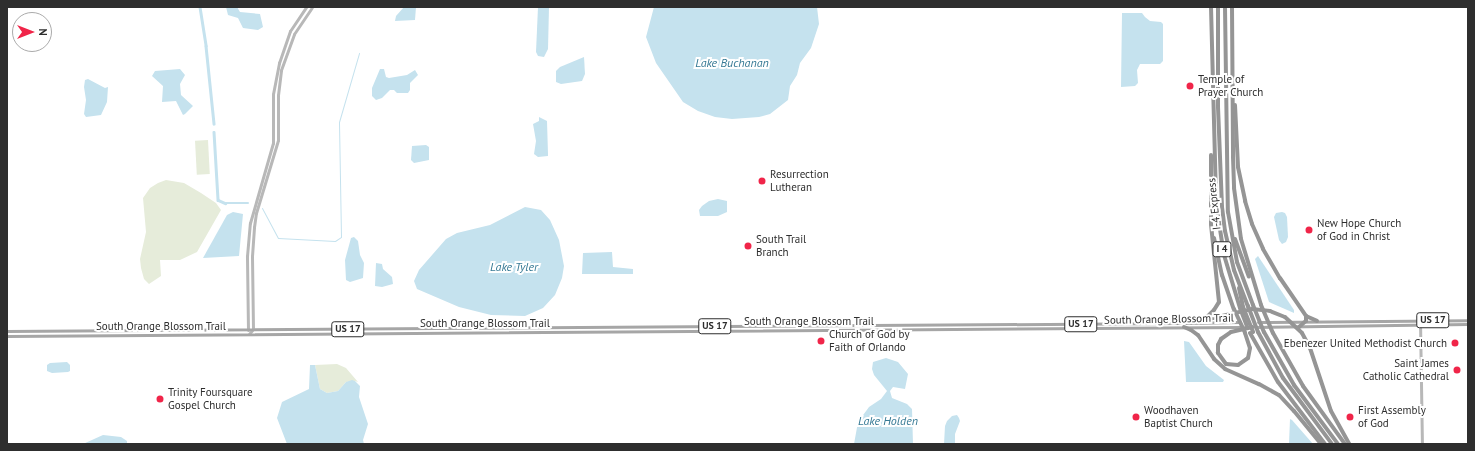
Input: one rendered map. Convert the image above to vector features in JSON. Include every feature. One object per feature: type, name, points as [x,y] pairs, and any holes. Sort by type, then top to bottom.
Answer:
[{"type":"highway","name":"I 4","points":[[1211,7],[1213,142],[1212,188],[1222,250],[1246,307],[1251,333],[1263,356],[1287,395],[1325,444]]},
{"type":"highway","name":"I-4 Express","points":[[1218,7],[1221,191],[1225,231],[1234,270],[1246,307],[1283,378],[1332,444]]},
{"type":"highway","name":"I-4 Express","points":[[1225,7],[1227,191],[1236,255],[1246,307],[1264,332],[1294,385],[1338,444]]},
{"type":"highway","name":"I 4","points":[[1232,7],[1233,176],[1241,239],[1261,305],[1273,333],[1303,386],[1345,444]]},
{"type":"highway","points":[[1233,59],[1236,147],[1239,176],[1250,218],[1263,249],[1276,272],[1306,316],[1306,321],[1300,327]]},
{"type":"highway","points":[[1177,323],[1208,316],[1218,303],[1219,292],[1213,253],[1210,208],[1212,188]]},
{"type":"highway","points":[[1228,203],[1238,249],[1261,305]]},
{"type":"highway","points":[[1210,208],[1219,262],[1234,310],[1245,333],[1250,348],[1248,358],[1238,365],[1226,364],[1218,353],[1220,340],[1229,333],[1252,327]]},
{"type":"highway","points":[[1184,325],[1252,309],[1272,312],[1285,317],[1302,333],[1311,351],[1331,411],[1349,444]]},
{"type":"highway","points":[[1306,316],[1319,321]]},
{"type":"highway","points":[[1184,325],[1198,335],[1214,360],[1225,369],[1259,384],[1279,396],[1294,411],[1321,444]]},
{"type":"main road","points":[[249,334],[248,239],[256,199],[273,143],[273,94],[284,47],[290,31],[306,7]]},
{"type":"main road","points":[[249,334],[253,329],[252,256],[254,227],[256,213],[278,140],[278,95],[281,70],[294,34],[312,7]]},
{"type":"main road","points":[[1420,320],[1422,444]]},
{"type":"main road","name":"South Orange Blossom Trail","points":[[7,336],[1137,328],[1306,321],[1468,320]]},
{"type":"main road","points":[[1314,327],[1319,321]]},
{"type":"main road","points":[[1108,328],[1137,323]]},
{"type":"main road","name":"South Orange Blossom Trail","points":[[7,331],[1137,323],[1177,323],[1184,325],[1252,327],[1468,324]]},
{"type":"main road","points":[[1137,328],[1143,325],[1172,323]]},
{"type":"main road","points":[[772,330],[786,325]]},
{"type":"main road","points":[[789,330],[798,325]]},
{"type":"main road","points":[[919,330],[927,325]]},
{"type":"main road","points":[[509,332],[518,327]]},
{"type":"main road","points":[[406,333],[415,328]]},
{"type":"main road","points":[[494,332],[500,331],[503,328]]},
{"type":"main road","points":[[358,333],[363,332],[366,329]]},
{"type":"main road","points":[[110,335],[117,330]]},
{"type":"main road","points":[[122,335],[128,330]]},
{"type":"main road","points":[[15,336],[20,331]]},
{"type":"green space","points":[[208,140],[210,174],[197,175],[195,141]]},
{"type":"green space","points":[[166,180],[184,183],[216,203],[221,210],[197,252],[180,260],[160,260],[161,276],[149,284],[144,279],[140,259],[146,232],[143,198],[150,188]]},
{"type":"green space","points":[[337,364],[346,368],[358,382],[346,382],[338,391],[327,393],[320,389],[315,365]]},
{"type":"water","points":[[226,7],[237,7],[240,12],[260,14],[263,27],[258,30],[243,28],[238,18],[228,15]]},
{"type":"water","points":[[404,7],[416,7],[415,20],[395,21],[396,16]]},
{"type":"water","points":[[538,7],[549,7],[548,49],[544,57],[538,56],[536,52]]},
{"type":"water","name":"Lake Buchanan","points":[[654,7],[817,7],[819,24],[811,48],[800,63],[797,75],[790,86],[788,100],[770,114],[759,117],[732,119],[715,117],[698,111],[683,102],[656,63],[646,37]]},
{"type":"water","points":[[1122,13],[1142,13],[1150,21],[1161,22],[1163,24],[1163,61],[1160,64],[1140,64],[1137,70],[1138,83],[1135,86],[1121,87]]},
{"type":"water","points":[[584,57],[585,74],[582,81],[561,84],[556,82],[556,71],[560,67]]},
{"type":"water","points":[[180,69],[185,75],[180,84],[181,95],[193,106],[183,115],[176,101],[162,102],[163,86],[152,76],[155,71]]},
{"type":"water","points":[[380,69],[384,69],[386,77],[389,78],[407,75],[415,70],[418,75],[410,83],[410,90],[408,93],[397,93],[394,90],[390,90],[382,98],[376,100],[372,96],[372,88]]},
{"type":"water","points":[[88,79],[105,88],[108,87],[107,102],[101,115],[86,117],[84,114],[86,100],[84,87],[85,80]]},
{"type":"water","points":[[539,117],[547,121],[548,156],[538,157],[534,154],[536,141],[533,124],[539,121]]},
{"type":"water","points":[[426,145],[429,147],[429,160],[414,163],[411,160],[412,146]]},
{"type":"water","points":[[718,199],[727,201],[727,212],[718,216],[700,216],[699,210],[702,206],[709,201]]},
{"type":"water","name":"Lake Tyler","points":[[525,207],[541,210],[550,220],[559,240],[564,266],[562,278],[555,295],[543,308],[525,316],[491,315],[459,307],[417,289],[414,281],[419,270],[446,239],[457,233],[490,225]]},
{"type":"water","points":[[233,212],[243,214],[239,256],[203,258],[227,215]]},
{"type":"water","points":[[1276,213],[1285,213],[1287,217],[1288,237],[1286,242],[1282,244],[1279,240],[1274,217]]},
{"type":"water","points":[[354,237],[358,241],[360,255],[364,263],[363,278],[350,282],[346,280],[345,260],[351,238]]},
{"type":"water","points":[[612,252],[613,267],[633,269],[633,274],[582,274],[583,253]]},
{"type":"water","points":[[1258,256],[1294,310],[1294,313],[1269,302],[1255,259]]},
{"type":"water","points":[[376,263],[382,264],[383,269],[392,277],[393,284],[382,287],[375,286]]},
{"type":"water","points":[[1184,341],[1189,342],[1206,366],[1224,380],[1223,382],[1186,382]]},
{"type":"water","name":"Lake Holden","points":[[886,358],[898,362],[908,374],[905,389],[893,387],[890,391],[892,398],[907,404],[912,409],[913,444],[854,444],[858,422],[869,407],[881,399],[887,391],[874,375],[872,369],[873,362]]},
{"type":"water","points":[[67,362],[70,365],[70,371],[68,372],[52,373],[47,371],[47,365],[50,363]]},
{"type":"water","points":[[310,365],[315,365],[320,389],[327,393],[338,391],[346,382],[352,380],[360,386],[359,397],[368,424],[363,440],[364,444],[287,444],[277,418],[282,402],[309,389]]},
{"type":"water","name":"Lake Holden","points":[[957,415],[960,421],[955,434],[955,444],[944,444],[945,426],[947,421],[952,416]]},
{"type":"water","points":[[1290,419],[1292,420],[1313,444],[1289,444]]},
{"type":"water","points":[[103,435],[121,437],[127,441],[127,444],[83,444]]},
{"type":"waterway","points":[[200,7],[206,46],[214,124]]},
{"type":"waterway","points":[[262,208],[278,238],[335,241],[341,237],[339,122],[359,53]]},
{"type":"waterway","points":[[214,132],[218,200],[225,203],[248,203]]},
{"type":"place","name":"Temple of Prayer Church","points":[[1190,86]]},
{"type":"place","name":"Resurrection Lutheran","points":[[762,181]]},
{"type":"place","name":"New Hope Church of God in Christ","points":[[1309,230]]},
{"type":"place","name":"South Trail Branch","points":[[748,246]]},
{"type":"place","name":"Church of God by Faith of Orlando","points":[[821,341]]},
{"type":"place","name":"Ebenezer United Methodist Church","points":[[1455,343]]},
{"type":"place","name":"Saint James Catholic Cathedral","points":[[1457,370]]},
{"type":"place","name":"Trinity Foursquare Gospel Church","points":[[160,399]]},
{"type":"place","name":"Woodhaven Baptist Church","points":[[1136,417]]},
{"type":"place","name":"First Assembly of God","points":[[1350,417]]}]
